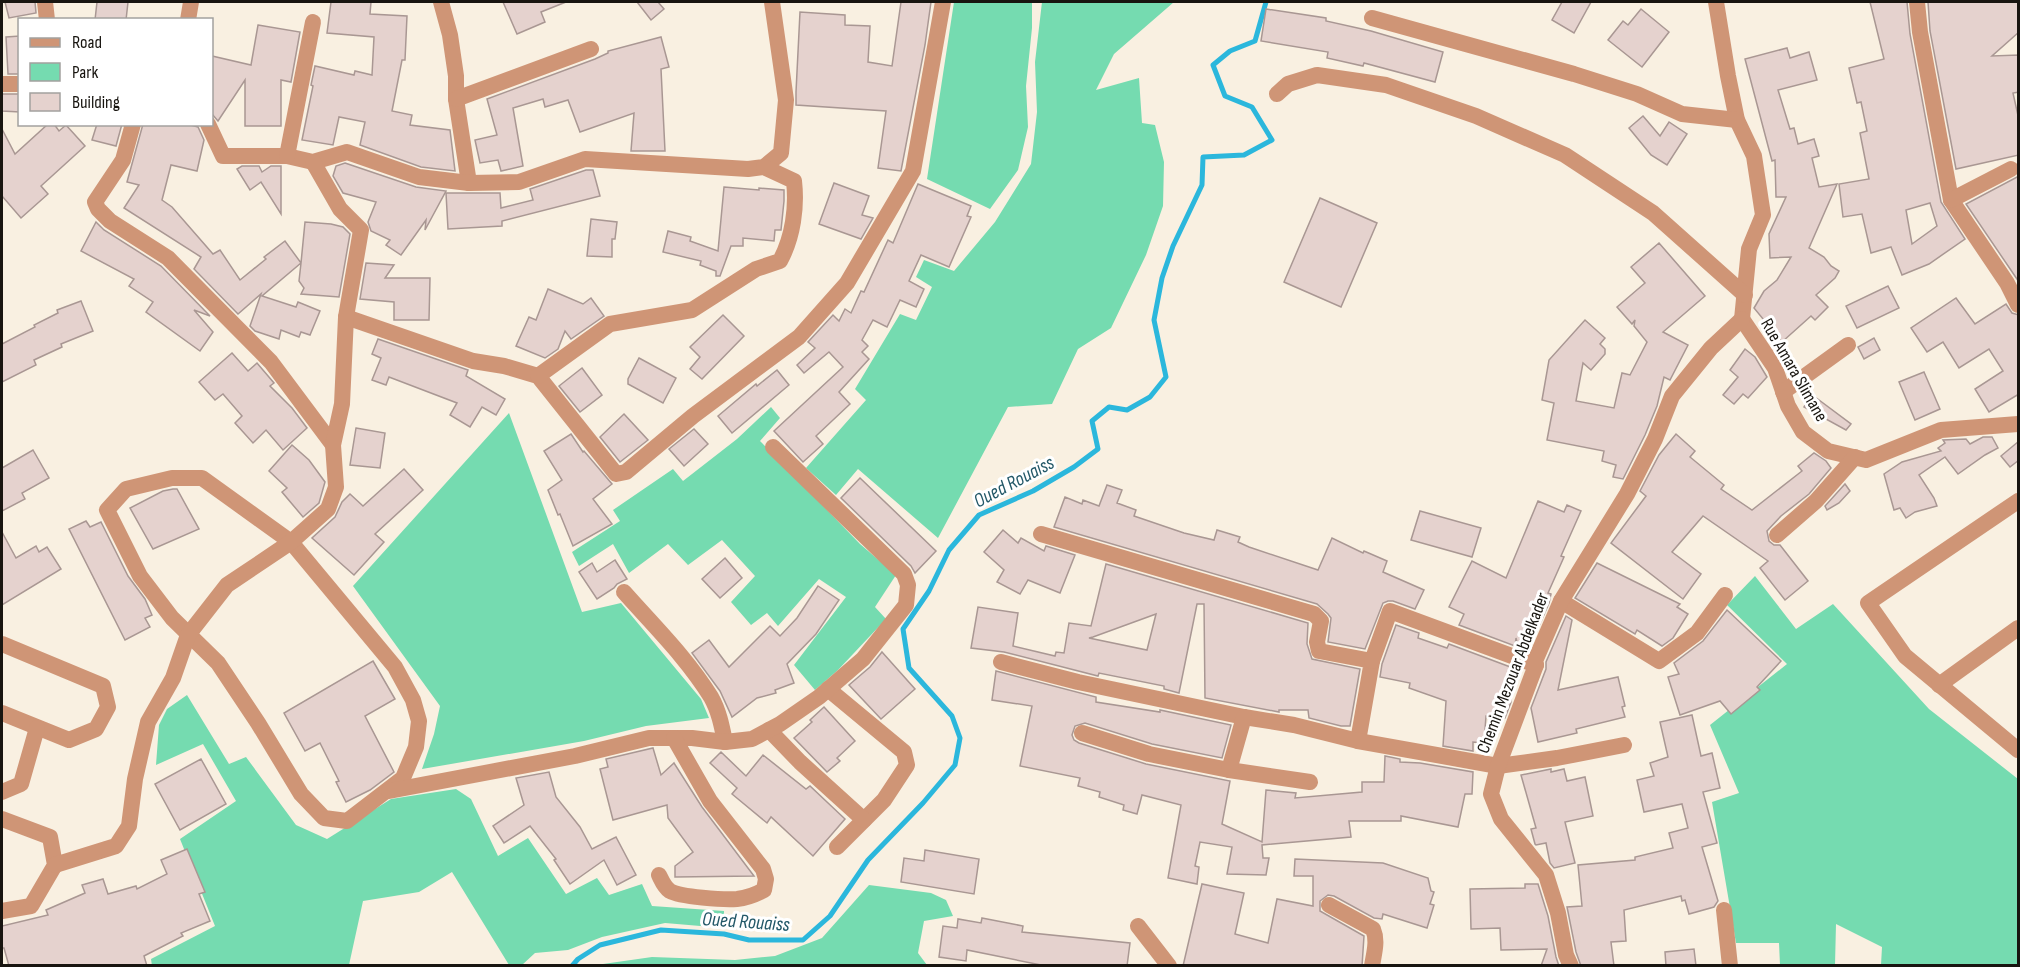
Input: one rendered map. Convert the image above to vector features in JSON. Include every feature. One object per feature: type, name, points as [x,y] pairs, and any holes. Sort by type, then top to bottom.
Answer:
[{"type":"street","points":[[45,2],[47,18]]},
{"type":"street","points":[[188,18],[191,2]]},
{"type":"street","points":[[441,2],[450,35],[456,99],[469,183]]},
{"type":"street","points":[[209,126],[223,156],[287,156],[313,162],[347,152],[419,177],[469,183],[519,182],[585,159],[748,169],[764,167],[782,153],[786,100],[772,2]]},
{"type":"street","points":[[346,316],[474,361],[504,366],[538,376],[616,474],[626,472],[693,416],[799,337],[847,282],[913,171],[943,2]]},
{"type":"street","points":[[1716,2],[1737,120],[1754,156],[1763,215],[1749,249],[1742,319]]},
{"type":"street","points":[[1917,2],[1920,32],[1951,200],[2007,283],[2019,305]]},
{"type":"street","points":[[1372,18],[1574,74],[1637,94],[1682,114],[1737,120]]},
{"type":"street","points":[[287,156],[313,22]]},
{"type":"street","points":[[456,99],[591,50]]},
{"type":"street","points":[[1277,94],[1288,84],[1317,75],[1386,85],[1476,116],[1565,155],[1653,213],[1745,295]]},
{"type":"street","points":[[2,84],[18,84]]},
{"type":"street","points":[[132,126],[123,160],[94,202],[98,209],[110,221],[168,258],[271,362],[333,445]]},
{"type":"street","points":[[55,865],[116,846],[129,826],[135,779],[148,722],[173,678],[188,635],[227,585],[291,542],[328,509],[336,487],[333,445],[342,404],[346,316],[362,230],[340,209],[313,162]]},
{"type":"street","points":[[538,376],[610,324],[692,310],[756,269],[780,261],[787,249],[796,200],[794,181],[764,167]]},
{"type":"street","points":[[1951,200],[2011,169]]},
{"type":"street","name":"Rue Amara Slimane","points":[[1742,319],[1775,368],[1788,406],[1803,432],[1828,451],[1866,460],[1941,430],[2019,424]]},
{"type":"street","name":"Chemin Mezouar Abdelkader","points":[[1571,966],[1566,955],[1558,913],[1546,875],[1501,819],[1491,794],[1498,766],[1536,661],[1561,601],[1627,494],[1655,439],[1672,396],[1711,348],[1742,319]]},
{"type":"street","points":[[1783,392],[1848,345]]},
{"type":"street","points":[[385,792],[575,756],[649,738],[725,742],[752,739],[790,717],[863,659],[906,605],[908,585],[904,574],[773,447]]},
{"type":"street","points":[[1777,535],[1816,501],[1855,457]]},
{"type":"street","points":[[172,478],[202,478],[291,542],[395,667],[413,700],[419,721],[416,747],[403,778],[347,821],[324,818],[301,794],[218,663],[188,635],[140,576],[107,510],[126,489],[172,478]]},
{"type":"street","points":[[2019,501],[1868,603],[1905,656],[2019,750]]},
{"type":"street","points":[[1041,534],[1314,615],[1321,621],[1317,642],[1319,651],[1372,661]]},
{"type":"street","points":[[624,592],[679,655],[712,699],[721,721],[725,742]]},
{"type":"street","points":[[1561,601],[1659,661],[1697,633],[1725,595]]},
{"type":"street","points":[[1358,741],[1372,661],[1390,611],[1536,664]]},
{"type":"street","points":[[1939,685],[2019,628]]},
{"type":"street","points":[[2,644],[103,686],[108,706],[96,729],[69,740],[2,713]]},
{"type":"street","points":[[1001,662],[1078,682],[1244,717],[1294,724],[1358,741],[1498,766],[1557,758],[1624,744]]},
{"type":"street","points":[[828,689],[904,752],[907,759],[907,765],[884,800],[837,847]]},
{"type":"street","points":[[1230,770],[1244,717]]},
{"type":"street","points":[[2,792],[21,784],[37,728]]},
{"type":"street","points":[[769,730],[800,762],[864,820]]},
{"type":"street","points":[[1082,733],[1149,754],[1230,770],[1310,782]]},
{"type":"street","points":[[659,875],[664,887],[672,892],[735,899],[756,895],[764,890],[766,879],[763,868],[710,801],[674,738]]},
{"type":"street","points":[[2,819],[50,837],[55,865],[31,906],[2,911]]},
{"type":"street","points":[[1329,905],[1373,929],[1376,935],[1376,948],[1372,966]]},
{"type":"street","points":[[1724,910],[1730,966]]},
{"type":"street","points":[[1138,926],[1169,966]]},
{"type":"green space","points":[[954,2],[1032,2],[1032,28],[1026,86],[1028,127],[1018,170],[990,209],[927,179]]},
{"type":"green space","points":[[1042,2],[1174,2],[1114,54],[1096,90],[1139,78],[1142,123],[1155,125],[1164,162],[1163,206],[1146,255],[1111,328],[1078,349],[1052,404],[1008,407],[938,538],[858,469],[836,495],[806,468],[866,400],[855,389],[900,314],[916,320],[932,287],[916,277],[924,260],[954,271],[995,222],[1031,164],[1037,112],[1035,62]]},
{"type":"green space","points":[[771,407],[780,418],[760,441],[860,544],[896,575],[875,607],[886,619],[838,670],[815,690],[794,665],[846,597],[819,579],[778,626],[767,613],[751,625],[731,602],[755,576],[722,540],[688,565],[668,544],[629,573],[613,544],[579,566],[572,552],[620,521],[613,510],[673,469],[683,481],[737,439]]},
{"type":"green space","points":[[509,413],[582,612],[621,603],[701,699],[709,718],[646,726],[584,741],[422,769],[434,734],[440,706],[353,586]]},
{"type":"green space","points":[[1755,576],[1796,629],[1833,604],[1929,709],[2018,779],[2018,965],[1881,965],[1882,947],[1836,924],[1835,965],[1780,965],[1779,943],[1736,943],[1712,802],[1739,793],[1710,725],[1787,664],[1727,605]]},
{"type":"green space","points":[[187,695],[229,764],[246,757],[296,825],[327,839],[391,799],[456,789],[471,799],[498,856],[528,838],[566,894],[597,878],[609,895],[642,884],[652,906],[724,911],[724,928],[665,923],[602,937],[568,950],[535,953],[522,965],[509,965],[452,872],[419,892],[363,901],[349,965],[152,966],[151,959],[215,926],[180,839],[236,801],[203,744],[156,765],[159,725],[167,709]]},
{"type":"green space","points":[[869,885],[931,893],[946,900],[953,916],[924,921],[918,953],[927,965],[596,965],[652,957],[735,960],[775,956],[822,938]]},
{"type":"building","points":[[5,2],[35,2],[36,13],[9,18]]},
{"type":"building","points":[[97,2],[128,2],[126,18],[95,18]]},
{"type":"building","points":[[331,2],[371,2],[370,14],[407,16],[405,60],[402,60],[392,111],[412,115],[410,125],[450,130],[455,171],[421,167],[360,145],[365,122],[339,117],[333,145],[302,140],[315,66],[354,75],[355,71],[372,75],[374,37],[327,33]]},
{"type":"building","points":[[503,2],[566,2],[541,12],[545,22],[517,34]]},
{"type":"building","points":[[637,2],[658,2],[664,9],[651,20]]},
{"type":"building","points":[[901,2],[931,2],[901,171],[878,168],[886,111],[796,105],[796,92],[800,12],[845,15],[845,25],[870,26],[868,62],[892,66]]},
{"type":"building","points":[[1562,2],[1591,2],[1574,33],[1552,20]]},
{"type":"building","points":[[1870,2],[1907,2],[1910,34],[1941,202],[1965,239],[1929,264],[1902,275],[1891,247],[1871,253],[1862,214],[1843,217],[1839,184],[1869,179],[1860,133],[1867,131],[1861,102],[1857,103],[1849,68],[1884,59]],"holes":[[[1930,203],[1937,226],[1912,244],[1906,210]]]},
{"type":"building","points":[[1928,2],[2019,2],[2019,32],[1992,56],[2019,55],[2019,92],[2013,93],[2019,120],[2019,155],[1956,169],[1930,31]]},
{"type":"building","points":[[1266,9],[1326,18],[1326,21],[1371,31],[1443,52],[1435,82],[1364,63],[1363,66],[1327,58],[1328,52],[1261,41]]},
{"type":"building","points":[[1641,9],[1669,32],[1642,67],[1608,40],[1623,21],[1628,25]]},
{"type":"building","points":[[258,25],[300,32],[291,82],[281,80],[281,126],[245,126],[245,80],[218,121],[213,115],[213,56],[251,65]]},
{"type":"building","points":[[18,36],[18,74],[8,74],[6,37]]},
{"type":"building","points":[[661,37],[669,67],[661,69],[665,151],[631,151],[634,113],[580,132],[568,100],[545,107],[543,99],[513,108],[523,166],[501,171],[498,160],[480,163],[475,140],[497,135],[487,99],[595,59],[608,51]]},
{"type":"building","points":[[1787,48],[1790,58],[1809,52],[1817,80],[1778,90],[1790,129],[1794,128],[1798,144],[1814,139],[1819,156],[1812,158],[1819,187],[1837,184],[1809,248],[1824,257],[1831,266],[1839,271],[1835,278],[1816,295],[1828,307],[1815,320],[1811,316],[1782,342],[1754,308],[1764,291],[1777,280],[1791,257],[1770,258],[1769,234],[1786,197],[1776,197],[1775,160],[1772,161],[1745,59]]},
{"type":"building","points":[[2,94],[18,94],[18,112],[2,111]]},
{"type":"building","points":[[1643,116],[1660,136],[1669,122],[1687,134],[1667,165],[1651,155],[1629,128]]},
{"type":"building","points":[[46,126],[55,126],[59,131],[67,126],[85,146],[41,186],[48,194],[21,218],[2,196],[2,129],[15,154]]},
{"type":"building","points":[[96,126],[121,126],[116,146],[92,140]]},
{"type":"building","points":[[142,126],[198,127],[204,140],[197,171],[171,165],[162,200],[172,207],[213,254],[220,250],[240,280],[285,241],[301,263],[262,296],[296,307],[298,302],[320,311],[310,335],[301,332],[299,337],[281,330],[279,339],[255,331],[250,326],[261,294],[238,314],[194,269],[201,257],[124,208],[139,185],[127,182]]},
{"type":"building","points":[[345,163],[416,187],[446,191],[425,230],[426,220],[401,255],[386,245],[390,240],[371,231],[368,222],[376,202],[343,193],[333,176],[336,166]]},
{"type":"building","points":[[242,166],[259,166],[262,172],[271,166],[281,166],[281,214],[261,182],[250,190],[237,169]]},
{"type":"building","points":[[586,170],[593,170],[600,196],[502,221],[502,226],[448,229],[446,193],[500,193],[501,208],[533,200],[530,189]]},
{"type":"building","points":[[2019,176],[2019,282],[1966,204]]},
{"type":"building","points":[[834,183],[869,196],[862,215],[873,218],[861,239],[819,224]]},
{"type":"building","points":[[918,184],[971,206],[967,216],[971,217],[949,267],[921,255],[909,281],[924,289],[916,307],[900,300],[887,327],[873,320],[862,340],[868,346],[862,352],[869,359],[839,392],[850,404],[816,436],[823,444],[803,462],[774,431],[843,367],[829,352],[804,373],[797,365],[815,348],[808,342],[833,315],[839,321],[845,309],[851,313],[861,291],[864,292],[888,240],[893,243]]},
{"type":"building","points":[[724,187],[784,190],[784,201],[781,230],[775,230],[774,241],[743,238],[743,246],[731,246],[720,276],[716,276],[716,271],[700,265],[701,261],[663,252],[668,231],[691,237],[690,241],[718,251]]},
{"type":"building","points":[[1320,198],[1377,223],[1341,307],[1284,282]]},
{"type":"building","points":[[591,219],[617,222],[615,239],[612,239],[612,257],[587,256]]},
{"type":"building","points":[[96,222],[104,230],[161,266],[210,316],[194,310],[213,332],[200,351],[146,312],[153,302],[129,286],[134,279],[81,251]]},
{"type":"building","points":[[305,222],[343,227],[350,234],[339,297],[301,294],[304,288],[299,281]]},
{"type":"building","points":[[1659,243],[1705,296],[1663,332],[1688,345],[1670,380],[1664,377],[1657,406],[1623,479],[1613,477],[1616,465],[1602,461],[1604,451],[1547,440],[1554,403],[1542,400],[1549,360],[1585,320],[1605,338],[1600,344],[1605,349],[1605,354],[1591,370],[1583,363],[1576,401],[1614,408],[1622,373],[1630,375],[1647,342],[1634,326],[1635,320],[1632,324],[1617,307],[1645,283],[1631,267]]},
{"type":"building","points":[[366,263],[394,265],[385,278],[430,278],[429,320],[394,320],[394,302],[360,299]]},
{"type":"building","points":[[1888,286],[1899,308],[1857,328],[1846,306]]},
{"type":"building","points":[[548,289],[583,304],[591,298],[604,316],[571,339],[565,331],[558,349],[545,358],[516,346],[529,317],[536,320]]},
{"type":"building","points":[[1956,298],[1975,324],[2006,304],[2012,313],[2019,315],[2019,394],[1989,412],[1975,389],[2003,371],[1989,349],[1959,368],[1943,342],[1927,352],[1911,328]]},
{"type":"building","points":[[81,301],[93,331],[61,344],[62,347],[34,360],[36,365],[2,382],[2,344],[58,313],[57,310]]},
{"type":"building","points":[[723,315],[744,336],[702,379],[690,369],[700,357],[690,347]]},
{"type":"building","points":[[1874,338],[1880,350],[1864,359],[1858,347]]},
{"type":"building","points":[[378,339],[468,370],[466,376],[505,399],[496,415],[482,407],[470,427],[450,415],[457,403],[389,377],[386,385],[372,380],[381,358],[372,354]]},
{"type":"building","points":[[1745,349],[1755,357],[1767,377],[1748,398],[1743,394],[1734,404],[1723,395],[1738,377],[1730,370]]},
{"type":"building","points":[[232,353],[248,371],[257,363],[274,383],[270,386],[292,408],[307,428],[283,450],[266,430],[253,443],[235,423],[242,416],[223,394],[215,400],[199,382]]},
{"type":"building","points":[[639,358],[676,378],[663,403],[628,384],[628,379]]},
{"type":"building","points":[[582,368],[602,395],[580,412],[559,386]]},
{"type":"building","points":[[777,370],[789,385],[732,433],[718,416],[756,384],[757,386]]},
{"type":"building","points":[[1924,372],[1940,409],[1915,420],[1899,382]]},
{"type":"building","points":[[1811,394],[1851,424],[1846,430],[1804,407]]},
{"type":"building","points":[[624,414],[648,440],[620,462],[600,437]]},
{"type":"building","points":[[356,428],[385,433],[380,468],[350,465]]},
{"type":"building","points":[[694,429],[708,444],[684,466],[669,449]]},
{"type":"building","points":[[571,434],[583,452],[612,484],[593,499],[612,524],[573,546],[548,490],[562,480],[544,451]]},
{"type":"building","points":[[1676,434],[1695,451],[1690,457],[1724,485],[1721,489],[1752,510],[1802,471],[1798,466],[1814,453],[1826,461],[1831,468],[1809,494],[1781,516],[1767,531],[1769,541],[1774,545],[1780,545],[1808,581],[1785,600],[1760,568],[1768,561],[1703,516],[1672,552],[1701,574],[1683,599],[1611,543],[1646,496],[1640,491],[1659,455]]},
{"type":"building","points":[[1983,437],[1992,437],[1998,448],[1958,474],[1945,457],[1919,475],[1937,506],[1915,512],[1906,518],[1900,508],[1894,510],[1884,474],[1902,462],[1941,451],[1938,448],[1945,443],[1943,440],[1966,439],[1970,444]]},
{"type":"building","points":[[2019,441],[2019,460],[2010,467],[2001,456]]},
{"type":"building","points":[[292,445],[309,460],[325,482],[319,503],[303,517],[282,492],[287,488],[269,471]]},
{"type":"building","points":[[33,450],[49,478],[22,493],[25,499],[2,511],[2,468]]},
{"type":"building","points":[[404,469],[423,490],[375,534],[384,542],[354,575],[312,538],[335,517],[342,502],[350,494],[363,506]]},
{"type":"building","points":[[860,478],[936,551],[915,573],[911,566],[841,498]]},
{"type":"building","points":[[1845,484],[1850,491],[1839,503],[1827,510],[1825,506]]},
{"type":"building","points":[[1107,485],[1122,490],[1117,503],[1136,510],[1134,516],[1184,533],[1214,540],[1217,530],[1240,537],[1238,542],[1249,547],[1318,570],[1332,538],[1363,553],[1364,551],[1387,561],[1383,572],[1424,590],[1415,609],[1393,601],[1383,603],[1365,649],[1328,642],[1331,618],[1317,604],[1054,527],[1065,497],[1082,504],[1083,500],[1099,506]]},
{"type":"building","points":[[177,489],[199,529],[153,549],[130,508],[163,491]]},
{"type":"building","points":[[1538,501],[1564,512],[1567,505],[1581,511],[1561,556],[1564,557],[1548,593],[1551,594],[1549,603],[1528,651],[1518,647],[1516,638],[1515,646],[1459,625],[1464,614],[1449,607],[1472,561],[1506,578]]},
{"type":"building","points":[[1420,511],[1481,528],[1472,557],[1411,540]]},
{"type":"building","points":[[86,521],[90,527],[101,522],[128,576],[145,599],[152,615],[145,618],[150,627],[125,640],[69,529]]},
{"type":"building","points":[[1003,530],[1018,543],[1021,538],[1044,551],[1046,546],[1075,555],[1060,593],[1028,580],[1020,594],[997,582],[1004,570],[984,552]]},
{"type":"building","points":[[2,532],[16,558],[36,546],[39,552],[47,547],[61,569],[2,605]]},
{"type":"building","points":[[725,558],[742,578],[720,598],[702,579]]},
{"type":"building","points":[[615,560],[627,579],[597,599],[579,572],[592,563],[597,572]]},
{"type":"building","points":[[1597,563],[1680,604],[1677,607],[1688,614],[1673,638],[1662,646],[1637,630],[1635,634],[1575,598]]},
{"type":"building","points":[[1106,564],[1308,623],[1307,644],[1312,659],[1360,669],[1350,726],[1309,718],[1308,710],[1279,710],[1279,712],[1205,698],[1204,604],[1197,604],[1179,693],[1164,689],[1164,686],[1099,673],[1098,676],[1004,652],[971,648],[978,607],[1018,613],[1013,646],[1055,656],[1056,652],[1064,653],[1069,623],[1091,626]],"holes":[[[1156,614],[1147,650],[1089,638]]]},
{"type":"building","points":[[818,586],[839,600],[816,634],[787,664],[794,683],[775,690],[776,693],[757,698],[732,717],[720,691],[692,653],[709,640],[729,667],[770,626],[780,636],[797,618]]},
{"type":"building","points":[[1727,610],[1781,661],[1757,687],[1760,690],[1731,714],[1720,701],[1680,715],[1668,677],[1679,674],[1674,663],[1703,641]]},
{"type":"building","points":[[1566,616],[1572,620],[1558,690],[1618,677],[1625,706],[1622,707],[1625,717],[1576,729],[1577,733],[1538,742],[1531,708],[1546,669],[1546,662]]},
{"type":"building","points":[[1396,625],[1419,633],[1418,638],[1447,648],[1449,644],[1513,668],[1504,694],[1511,694],[1511,702],[1505,718],[1486,716],[1484,743],[1473,742],[1473,751],[1443,746],[1446,701],[1409,688],[1410,683],[1380,677],[1382,664]]},
{"type":"building","points":[[882,652],[915,689],[881,719],[849,685],[870,667]]},
{"type":"building","points":[[373,661],[395,699],[365,716],[394,772],[370,790],[346,802],[336,782],[339,781],[320,743],[305,751],[284,713]]},
{"type":"building","points":[[996,671],[1096,697],[1096,702],[1160,712],[1160,710],[1231,725],[1222,758],[1152,744],[1085,723],[1075,726],[1072,735],[1079,743],[1146,764],[1230,781],[1222,824],[1262,842],[1266,790],[1296,793],[1295,798],[1362,792],[1362,782],[1384,782],[1385,756],[1400,759],[1400,762],[1473,772],[1472,794],[1465,794],[1458,827],[1401,816],[1401,821],[1349,821],[1351,837],[1262,845],[1263,858],[1269,858],[1266,875],[1227,874],[1232,847],[1200,842],[1195,866],[1199,867],[1197,884],[1168,878],[1181,805],[1142,795],[1137,814],[1123,810],[1124,805],[1099,797],[1100,792],[1078,786],[1080,778],[1020,766],[1032,706],[992,700]]},
{"type":"building","points":[[824,707],[855,741],[837,758],[840,761],[827,772],[794,738],[812,722],[810,720]]},
{"type":"building","points":[[1692,715],[1701,756],[1712,753],[1720,788],[1703,792],[1717,843],[1702,847],[1718,901],[1714,907],[1689,914],[1685,900],[1682,901],[1681,896],[1624,910],[1626,941],[1611,942],[1614,966],[1581,966],[1567,907],[1582,906],[1578,865],[1635,860],[1635,857],[1673,848],[1669,833],[1688,828],[1682,804],[1644,812],[1637,780],[1654,776],[1650,763],[1668,757],[1660,722]]},
{"type":"building","points":[[653,748],[661,775],[674,763],[702,807],[754,876],[675,877],[675,866],[693,852],[668,818],[667,805],[613,820],[600,769],[608,767],[606,759]]},
{"type":"building","points":[[721,752],[746,776],[763,755],[806,789],[810,786],[845,819],[813,856],[771,817],[767,823],[732,794],[737,788],[710,763]]},
{"type":"building","points":[[201,759],[226,804],[180,830],[155,784]]},
{"type":"building","points":[[1551,769],[1551,772],[1564,769],[1567,781],[1585,777],[1593,816],[1565,822],[1575,863],[1554,868],[1550,863],[1546,843],[1535,844],[1531,829],[1536,828],[1521,775]]},
{"type":"building","points":[[549,772],[556,797],[580,827],[592,849],[616,837],[636,875],[617,885],[604,860],[570,884],[554,860],[556,859],[530,826],[504,843],[493,826],[524,805],[516,778]]},
{"type":"building","points":[[187,849],[205,892],[199,894],[210,921],[181,933],[183,936],[144,956],[147,966],[9,966],[4,948],[2,948],[2,926],[48,915],[46,910],[85,893],[82,885],[103,879],[108,894],[136,886],[137,889],[167,874],[161,860]]},
{"type":"building","points":[[925,850],[979,859],[974,894],[901,882],[904,858],[924,861]]},
{"type":"building","points":[[1295,859],[1383,863],[1428,878],[1431,891],[1434,892],[1430,904],[1434,905],[1427,928],[1383,914],[1382,919],[1374,918],[1328,895],[1320,901],[1320,911],[1364,936],[1362,966],[1183,966],[1202,884],[1244,893],[1235,934],[1268,943],[1277,899],[1313,906],[1313,876],[1294,876]]},
{"type":"building","points":[[1525,884],[1538,884],[1559,966],[1541,966],[1547,949],[1501,950],[1500,928],[1471,929],[1470,889],[1525,888]]},
{"type":"building","points":[[982,918],[1023,926],[1022,932],[1130,943],[1127,966],[1046,966],[967,950],[966,961],[939,957],[943,926],[957,928],[958,919],[981,923]]},
{"type":"building","points":[[1694,949],[1696,966],[1666,966],[1665,952]]},
{"type":"waterway","name":"Oued Rouaiss","points":[[572,966],[578,959],[600,945],[661,930],[724,934],[749,940],[803,940],[830,916],[868,860],[923,803],[955,765],[960,738],[952,716],[909,668],[903,629],[929,591],[949,550],[979,515],[1033,491],[1074,467],[1098,449],[1092,421],[1109,407],[1127,410],[1150,397],[1166,377],[1154,320],[1162,278],[1173,246],[1202,185],[1203,157],[1244,155],[1272,140],[1252,107],[1225,96],[1213,65],[1230,51],[1255,41],[1266,2]]}]
